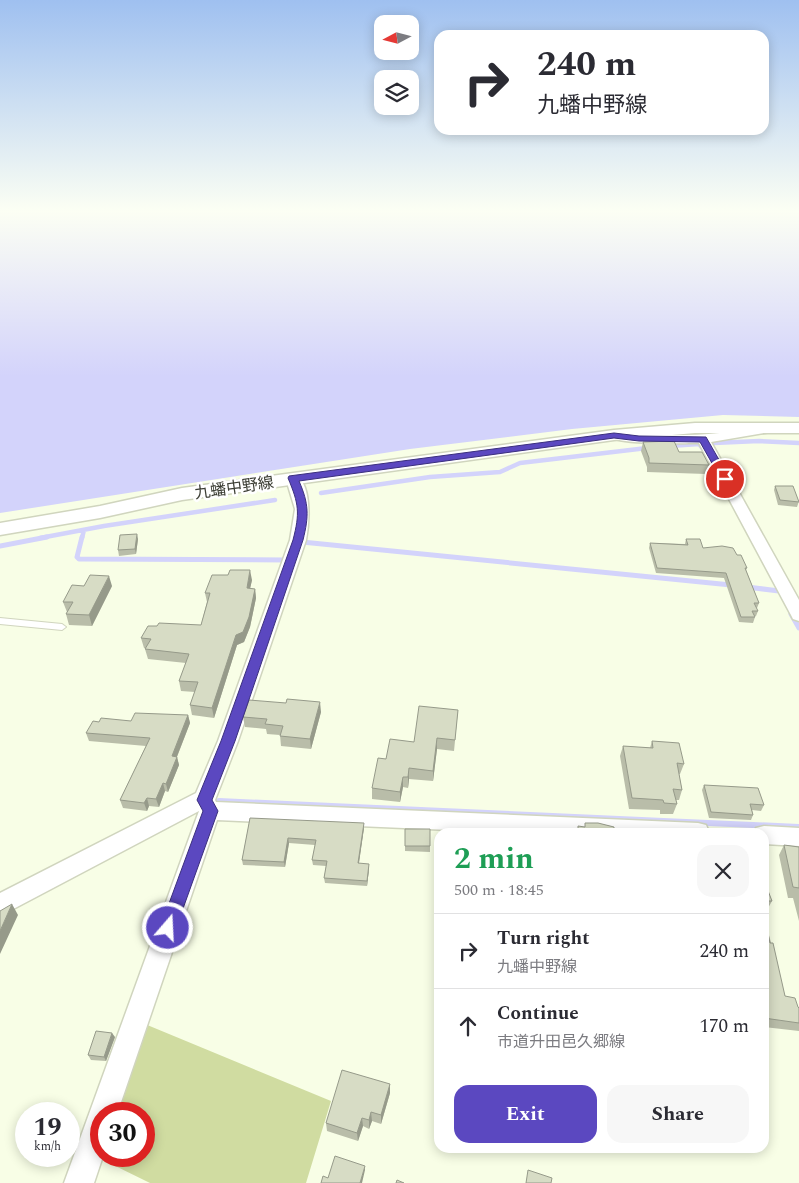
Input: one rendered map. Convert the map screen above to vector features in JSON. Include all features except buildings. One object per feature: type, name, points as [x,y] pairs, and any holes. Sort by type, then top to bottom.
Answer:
[{"type":"main road","name":"九蟠中野線","points":[[0,529],[100,512],[182,494],[614,435],[695,428],[799,428]]},
{"type":"street","points":[[614,435],[639,438],[703,439],[771,427]]},
{"type":"street","points":[[703,439],[799,615]]},
{"type":"street","points":[[107,1102],[228,741],[298,540],[304,518],[300,496],[293,478]]},
{"type":"street","points":[[0,906],[187,807],[207,805],[625,828]]},
{"type":"street","points":[[769,835],[799,837]]},
{"type":"street","points":[[79,1183],[90,1151]]},
{"type":"lane","points":[[0,621],[62,627]]},
{"type":"green space","points":[[140,1022],[331,1101],[306,1183],[150,1183],[117,1167],[155,1167],[155,1102],[112,1102]]},
{"type":"water","points":[[0,267],[799,267],[799,417],[723,415],[572,429],[410,449],[0,513]]},
{"type":"waterway","points":[[714,443],[759,441],[799,443]]},
{"type":"waterway","points":[[670,446],[699,444],[704,450]]},
{"type":"waterway","points":[[321,493],[430,477],[500,472],[520,463],[647,448]]},
{"type":"waterway","points":[[40,538],[104,526],[275,500]]},
{"type":"waterway","points":[[82,538],[84,530]]},
{"type":"waterway","points":[[0,546],[47,537]]},
{"type":"waterway","points":[[82,537],[77,557],[79,559],[287,560]]},
{"type":"waterway","points":[[301,545],[302,542],[731,585]]},
{"type":"waterway","points":[[747,587],[779,591]]},
{"type":"waterway","points":[[791,614],[799,628]]},
{"type":"waterway","points":[[219,801],[799,827]]},
{"type":"route","points":[[168,928],[210,811],[204,800],[228,741],[298,540],[304,518],[300,496],[293,478],[614,435],[639,438],[703,439],[725,479]]}]
